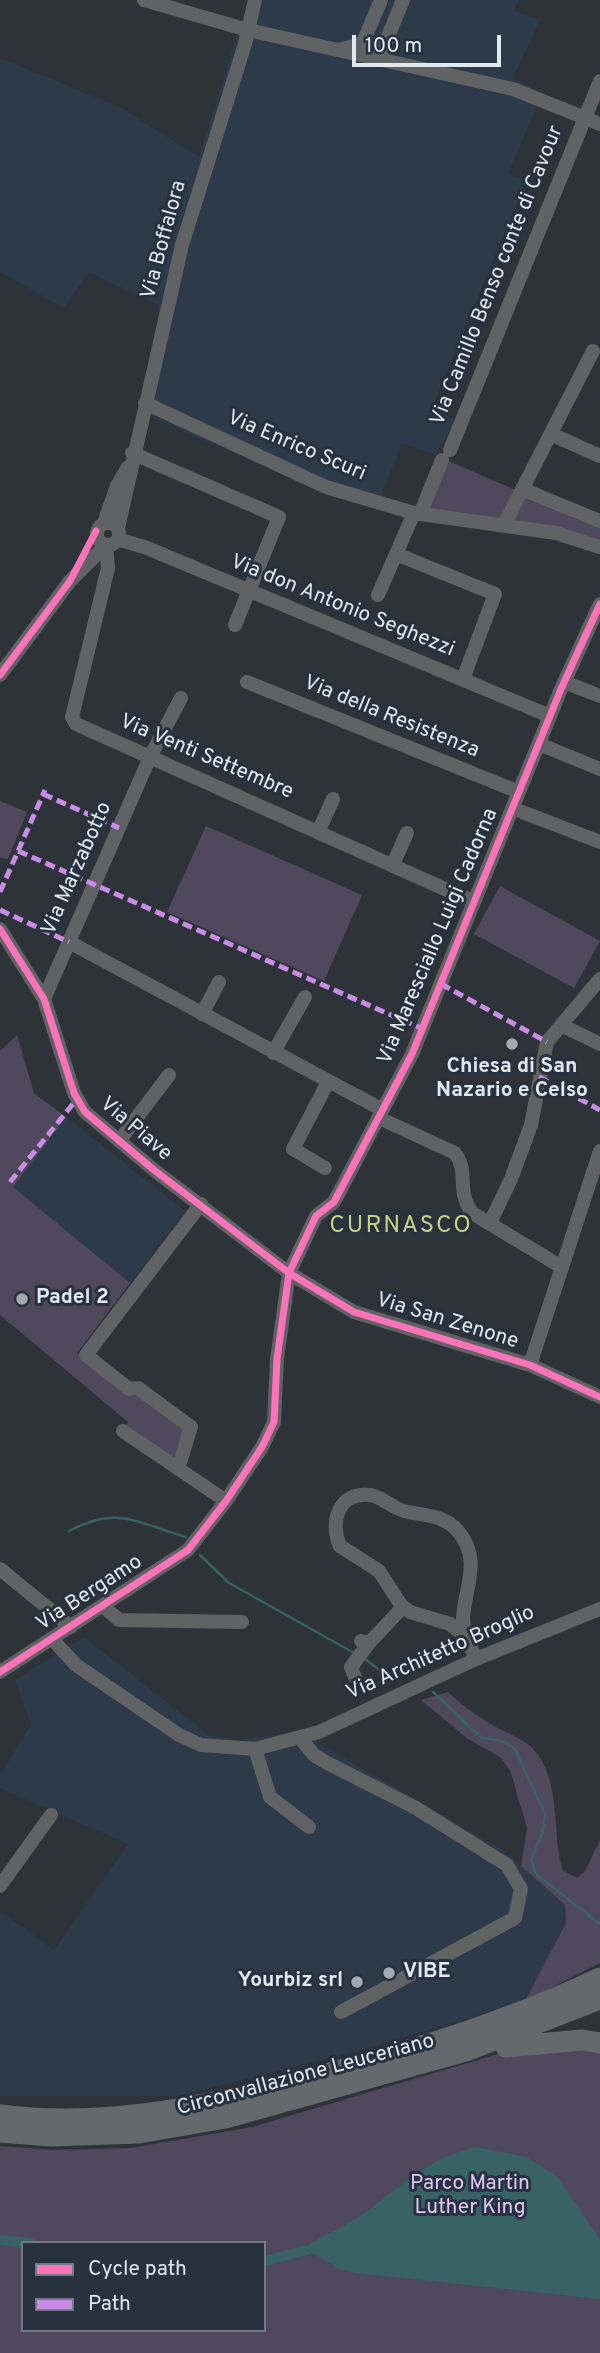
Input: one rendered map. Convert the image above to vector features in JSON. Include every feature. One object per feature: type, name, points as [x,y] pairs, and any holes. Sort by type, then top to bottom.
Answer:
[{"type":"highway","name":"Circonvallazione Leuceriano","points":[[0,2115],[119,2118],[227,2100],[467,2033],[600,1978]]},
{"type":"highway","points":[[466,2051],[600,1999]]},
{"type":"highway","points":[[466,2051],[481,2053],[520,2043],[583,2040],[600,2043]]},
{"type":"highway","name":"Circonvallazione Leuceriano","points":[[0,2133],[51,2136],[139,2133],[185,2127],[256,2110],[466,2051]]},
{"type":"highway","points":[[0,2101],[89,2106],[156,2104],[201,2097],[227,2100]]},
{"type":"street","points":[[144,0],[248,30],[513,89],[600,124]]},
{"type":"street","name":"Via Boffalora","points":[[76,724],[72,717],[107,568],[108,533],[131,458],[183,245],[255,0]]},
{"type":"street","points":[[336,50],[359,45],[364,40],[381,0]]},
{"type":"street","points":[[379,58],[403,0]]},
{"type":"street","name":"Via Camillo Benso conte di Cavour","points":[[378,595],[446,455],[600,81]]},
{"type":"street","points":[[504,525],[593,351]]},
{"type":"street","name":"Via Enrico Scuri","points":[[145,403],[326,487],[417,514],[556,533],[600,547]]},
{"type":"street","points":[[552,435],[600,456]]},
{"type":"street","points":[[131,458],[279,517],[235,625]]},
{"type":"street","points":[[522,489],[600,521]]},
{"type":"street","points":[[0,675],[108,533]]},
{"type":"street","name":"Via don Antonio Seghezzi","points":[[108,533],[550,716]]},
{"type":"street","points":[[396,554],[495,594],[463,679]]},
{"type":"street","name":"Via Maresciallo Luigi Cadorna","points":[[197,1542],[262,1447],[274,1422],[277,1359],[289,1273],[316,1216],[334,1202],[412,1054],[564,682],[600,604]]},
{"type":"street","name":"Via della Resistenza","points":[[247,682],[519,792]]},
{"type":"street","points":[[564,682],[600,696]]},
{"type":"street","name":"Via Marzabotto","points":[[44,999],[150,757],[181,698]]},
{"type":"street","name":"Via Venti Settembre","points":[[76,724],[319,830],[474,902]]},
{"type":"street","points":[[539,744],[600,769]]},
{"type":"street","points":[[319,830],[333,799]]},
{"type":"street","points":[[512,808],[600,842]]},
{"type":"street","points":[[393,864],[407,832]]},
{"type":"street","name":"Via Piave","points":[[0,929],[44,999],[77,1099],[85,1112],[289,1273]]},
{"type":"street","points":[[69,942],[455,1153],[462,1163],[463,1199],[472,1213],[560,1266]]},
{"type":"street","points":[[490,1223],[512,1179],[531,1125],[542,1057],[548,1042],[600,979]]},
{"type":"street","points":[[202,1014],[219,982]]},
{"type":"street","points":[[273,1053],[305,996]]},
{"type":"street","points":[[561,1025],[600,1044]]},
{"type":"street","points":[[120,1141],[169,1075]]},
{"type":"street","points":[[326,1168],[293,1149],[328,1083]]},
{"type":"street","points":[[530,1365],[560,1266],[600,1151]]},
{"type":"street","points":[[178,1469],[191,1427],[138,1388],[129,1389],[86,1355],[201,1204]]},
{"type":"street","name":"Via San Zenone","points":[[289,1273],[354,1312],[530,1365],[600,1397]]},
{"type":"street","points":[[123,1431],[226,1501]]},
{"type":"street","points":[[467,1637],[450,1624],[423,1618],[403,1607],[379,1571],[340,1546],[333,1523],[338,1509],[347,1500],[371,1495],[396,1508],[439,1517],[458,1531],[472,1564],[463,1617],[476,1659]]},
{"type":"street","name":"Via Bergamo","points":[[0,1672],[197,1542]]},
{"type":"street","points":[[0,1569],[71,1627]]},
{"type":"street","points":[[103,1606],[119,1620],[242,1622]]},
{"type":"street","points":[[355,1677],[351,1667],[362,1649],[403,1607]]},
{"type":"street","name":"Via Architetto Broglio","points":[[52,1639],[76,1665],[179,1735],[201,1745],[255,1749],[300,1738],[476,1659],[600,1609]]},
{"type":"street","points":[[300,1738],[314,1755],[416,1808],[507,1866],[521,1889],[515,1918],[341,2012]]},
{"type":"street","points":[[255,1749],[270,1797],[309,1827]]},
{"type":"street","points":[[0,1886],[51,1815]]},
{"type":"shaded area","points":[[248,0],[519,0],[514,11],[540,20],[513,78],[542,94],[508,174],[526,181],[432,408],[455,419],[436,455],[402,443],[376,508],[319,491],[151,417],[158,305],[89,272],[64,308],[0,272],[0,58],[122,108],[199,157]]},
{"type":"shaded area","points":[[66,1117],[185,1211],[130,1283],[13,1187]]},
{"type":"shaded area","points":[[84,1637],[210,1736],[241,1740],[303,1730],[317,1742],[504,1851],[565,1905],[566,1923],[525,2001],[355,2052],[178,2096],[0,2096],[0,1911],[54,1950],[128,1844],[0,1788],[0,1775],[31,1725],[15,1680]]},
{"type":"shaded area","points":[[476,2147],[526,2157],[557,2176],[600,2240],[600,2299],[356,2273],[340,2269],[307,2250],[310,2244],[357,2218],[429,2165]]},
{"type":"green space","points":[[446,460],[600,526],[600,542],[424,510]]},
{"type":"green space","points":[[0,801],[27,812],[8,859],[0,858]]},
{"type":"green space","points":[[206,826],[362,895],[324,981],[167,912]]},
{"type":"green space","points":[[500,886],[600,941],[574,988],[474,934]]},
{"type":"green space","points":[[17,1035],[34,1093],[66,1117],[13,1187],[130,1283],[77,1353],[132,1396],[142,1396],[187,1428],[177,1461],[126,1426],[128,1422],[0,1315],[0,1051]]},
{"type":"green space","points":[[448,1692],[486,1721],[526,1743],[540,1758],[552,1789],[563,1871],[577,1878],[585,1871],[600,1840],[600,1963],[525,2001],[566,1923],[565,1905],[521,1866],[527,1828],[510,1770],[500,1757],[468,1739],[421,1700]]},
{"type":"green space","name":"Parco Martin Luther King","points":[[555,2048],[600,2051],[600,2353],[0,2353],[0,2146],[53,2150],[131,2148],[252,2127],[508,2051]]},
{"type":"waterway","points":[[69,1531],[86,1523],[114,1518],[140,1522],[186,1537]]},
{"type":"waterway","points":[[200,1555],[229,1583],[356,1654]]},
{"type":"waterway","points":[[365,1659],[390,1678]]},
{"type":"waterway","points":[[433,1692],[482,1738],[503,1741],[515,1749],[545,1814],[543,1830],[531,1860],[536,1874],[600,1924]]},
{"type":"waterway","points":[[0,2240],[21,2242]]},
{"type":"waterway","points":[[266,2260],[307,2250]]},
{"type":"marked path","points":[[0,892],[45,790]]},
{"type":"marked path","points":[[43,794],[119,828]]},
{"type":"marked path","points":[[18,851],[423,1029]]},
{"type":"marked path","points":[[0,910],[69,942]]},
{"type":"marked path","points":[[441,984],[547,1042]]},
{"type":"marked path","points":[[539,1077],[600,1110]]},
{"type":"marked path","points":[[10,1182],[77,1099]]},
{"type":"cycle path","points":[[0,675],[70,581],[96,531]]},
{"type":"cycle path","points":[[0,1672],[188,1550],[226,1501],[262,1447],[274,1422],[277,1359],[289,1273],[316,1216],[334,1202],[412,1054],[561,689],[600,604]]},
{"type":"cycle path","points":[[0,929],[44,999],[74,1093],[85,1112],[154,1170],[289,1273],[354,1312],[530,1365],[600,1397]]},
{"type":"place","name":"Chiesa di San Nazario e Celso","points":[[512,1044]]},
{"type":"place","name":"Padel 2","points":[[22,1299]]},
{"type":"place","name":"VIBE","points":[[389,1973]]},
{"type":"place","name":"Yourbiz srl","points":[[357,1982]]},
{"type":"district","name":"CURNASCO","points":[[401,1227]]}]
